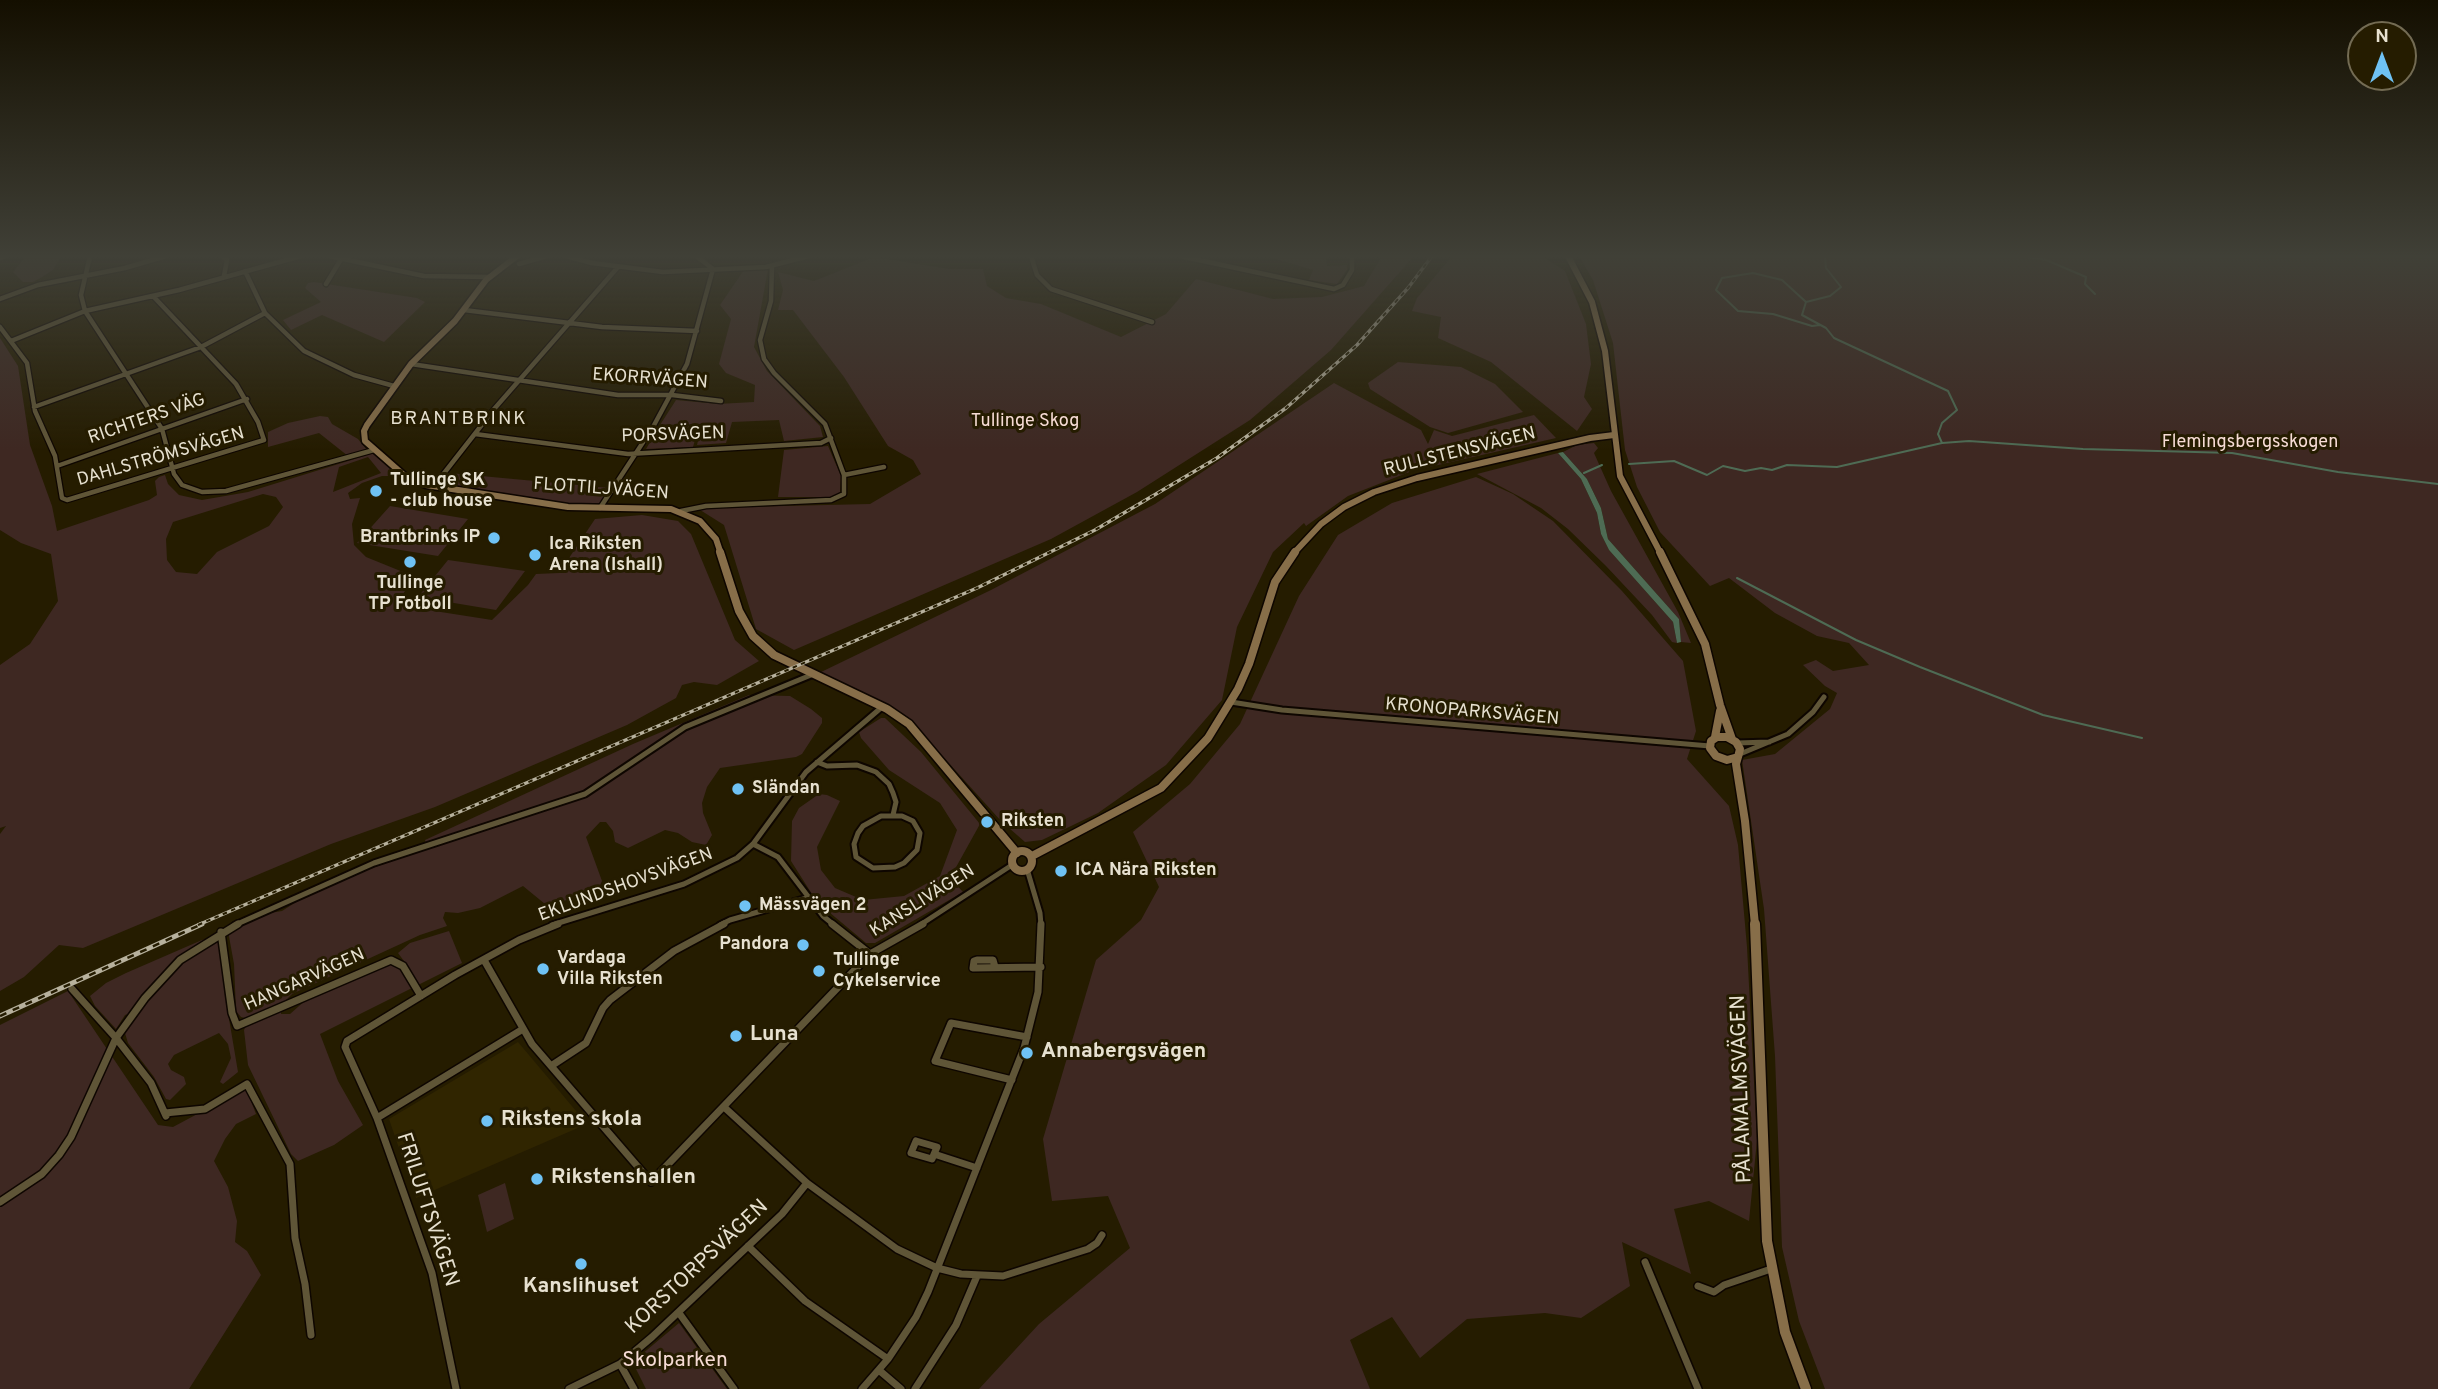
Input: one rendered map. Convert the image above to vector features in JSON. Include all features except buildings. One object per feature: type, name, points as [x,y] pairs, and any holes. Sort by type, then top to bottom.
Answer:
[{"type":"street","points":[[11,341],[61,321]]},
{"type":"street","points":[[91,321],[162,429],[177,480],[187,489],[216,493],[374,450],[365,441],[364,431],[411,364],[453,321]]},
{"type":"street","points":[[176,321],[247,399]]},
{"type":"street","points":[[34,407],[201,347],[250,321]]},
{"type":"street","points":[[273,321],[304,351],[354,375],[394,386]]},
{"type":"street","points":[[552,321],[654,331],[697,331]]},
{"type":"street","points":[[600,509],[672,395],[687,364],[700,321]]},
{"type":"street","points":[[681,511],[706,506],[831,500],[844,494],[844,475],[831,438],[818,416],[774,373],[764,359],[760,340],[765,321]]},
{"type":"street","points":[[1597,321],[1605,351],[1619,476],[1684,598],[1705,644],[1720,705],[1735,741]]},
{"type":"street","points":[[434,486],[570,323]]},
{"type":"street","points":[[0,327],[27,363],[34,407],[57,466]]},
{"type":"street","name":"EKORRVÄGEN","points":[[411,364],[626,396],[672,395],[721,401]]},
{"type":"street","name":"RICHTERS VÄG","points":[[57,466],[247,399]]},
{"type":"street","name":"DAHLSTRÖMSVÄGEN","points":[[57,466],[62,498],[67,500],[262,442],[264,437],[247,399]]},
{"type":"street","name":"PORSVÄGEN","points":[[475,434],[635,454],[821,443],[831,438]]},
{"type":"street","name":"RULLSTENSVÄGEN","points":[[1032,856],[1161,788],[1208,738],[1231,702],[1249,664],[1279,574],[1290,557],[1321,524],[1344,507],[1374,492],[1417,478],[1590,438],[1614,435]]},
{"type":"street","name":"FLOTTILJVÄGEN","points":[[374,450],[414,482],[543,503],[600,509],[659,508],[681,511],[707,526],[716,539],[739,611],[752,636],[774,655],[899,717],[924,740],[1017,853]]},
{"type":"street","points":[[844,475],[884,467]]},
{"type":"street","points":[[0,1202],[42,1174],[59,1155],[71,1137],[117,1038],[145,998],[180,960],[221,932],[284,901],[374,863],[585,794],[685,727],[811,675]]},
{"type":"street","points":[[1721,759],[1739,756],[1788,734],[1813,712],[1824,697]]},
{"type":"street","name":"KRONOPARKSVÄGEN","points":[[1231,702],[1282,710],[1710,746]]},
{"type":"street","points":[[1710,746],[1719,727],[1720,705]]},
{"type":"street","name":"EKLUNDSHOVSVÄGEN","points":[[345,1048],[349,1039],[421,996],[550,926],[673,888],[717,870],[737,858],[753,844],[817,762],[882,707]]},
{"type":"street","points":[[1716,737],[1753,745],[1776,741]]},
{"type":"street","name":"PÅLAMALMSVÄGEN","points":[[1735,741],[1739,756],[1737,783],[1745,821],[1756,937],[1767,1241],[1786,1332],[1806,1389]]},
{"type":"street","name":"PÅLAMALMSVÄGEN","points":[[1710,746],[1737,783]]},
{"type":"street","points":[[817,762],[827,766],[857,765],[876,772],[889,784],[893,793],[896,802],[893,815]]},
{"type":"street","points":[[893,815],[902,816],[918,827],[920,842],[917,850],[904,863],[895,867],[880,869],[860,861],[856,857],[854,844],[863,826],[873,819],[893,815]]},
{"type":"street","points":[[753,844],[783,862],[807,898],[823,916],[870,954]]},
{"type":"street","points":[[1024,852],[1032,856],[1027,869],[1019,870],[1012,866],[1012,859],[1017,853],[1024,852]]},
{"type":"street","name":"KANSLIVÄGEN","points":[[551,1066],[651,1182],[870,954],[943,912],[1012,866]]},
{"type":"street","points":[[862,1389],[880,1371],[916,1317],[1027,1037],[1041,967],[1040,913],[1027,869]]},
{"type":"street","points":[[484,960],[523,1029],[551,1066],[586,1043],[603,1008],[610,1000],[674,951],[730,920],[807,898]]},
{"type":"street","name":"HANGARVÄGEN","points":[[221,932],[232,1013],[237,1026],[384,961],[398,962],[403,966],[421,996]]},
{"type":"street","points":[[995,967],[1041,967]]},
{"type":"street","points":[[72,989],[117,1038],[151,1083],[165,1114],[205,1109],[247,1084],[290,1164],[295,1238],[306,1283],[311,1335]]},
{"type":"street","points":[[1012,1080],[935,1061],[949,1024],[1027,1037]]},
{"type":"street","points":[[377,1118],[523,1029]]},
{"type":"street","name":"FRILUFTSVÄGEN","points":[[345,1048],[377,1118],[432,1273],[456,1389]]},
{"type":"street","points":[[724,1107],[807,1183],[897,1249],[937,1268],[977,1276],[1003,1276],[1029,1270],[1088,1248],[1097,1243],[1102,1235]]},
{"type":"street","points":[[934,1154],[977,1168]]},
{"type":"street","name":"KORSTORPSVÄGEN","points":[[569,1389],[620,1364],[782,1214],[807,1183]]},
{"type":"street","points":[[748,1246],[805,1301],[888,1359]]},
{"type":"street","points":[[1646,1262],[1698,1389]]},
{"type":"street","points":[[1698,1286],[1713,1292],[1724,1285],[1771,1269]]},
{"type":"street","points":[[915,1389],[956,1325],[977,1276]]},
{"type":"street","points":[[678,1313],[734,1389]]},
{"type":"street","points":[[620,1364],[634,1389]]},
{"type":"street","points":[[880,1371],[901,1389]]},
{"type":"shaded area","points":[[1563,452],[1587,479],[1601,508],[1608,539],[1679,619],[1681,642],[1677,643],[1673,622],[1609,550],[1601,534],[1597,513],[1581,479],[1558,453]]},
{"type":"shaded area","name":"Rikstens skola","points":[[518,1042],[587,1124],[416,1198],[389,1119]]},
{"type":"green space","points":[[284,321],[310,321],[291,330]]},
{"type":"green space","points":[[335,321],[406,321],[384,342]]},
{"type":"green space","points":[[731,321],[759,321],[754,347],[767,371],[820,426],[823,437],[784,441],[779,420],[732,422],[726,443],[697,445],[702,424],[660,425],[676,400],[718,404],[754,402],[755,385],[726,373],[719,364]]},
{"type":"green space","name":"Tullinge Skog","points":[[801,321],[1082,321],[1121,337],[1153,321],[1357,321],[1331,350],[1250,420],[1137,492],[1051,539],[794,650],[756,629],[724,525],[697,508],[870,504],[921,474],[913,460],[888,446],[844,377]]},
{"type":"green space","points":[[1440,321],[1585,321],[1591,364],[1584,397],[1592,409],[1577,431],[1491,362],[1438,338]]},
{"type":"green space","name":"Flemingsbergsskogen","points":[[1606,321],[2438,321],[2438,1389],[1825,1389],[1799,1321],[1782,1247],[1775,1056],[1764,909],[1742,760],[1775,754],[1830,709],[1837,693],[1825,686],[1803,665],[1816,660],[1833,671],[1869,665],[1849,643],[1817,636],[1775,613],[1729,578],[1710,586],[1660,532],[1637,487],[1625,450],[1613,343]]},
{"type":"green space","points":[[0,338],[18,366],[30,445],[52,506],[57,531],[149,500],[157,495],[155,481],[165,475],[168,484],[179,495],[202,500],[248,492],[374,453],[393,471],[397,481],[391,476],[382,476],[362,483],[348,493],[350,499],[360,498],[352,524],[354,545],[366,557],[403,572],[412,580],[396,605],[492,620],[536,574],[559,573],[595,519],[642,515],[678,521],[691,534],[735,640],[759,661],[717,685],[694,682],[682,685],[676,698],[627,725],[435,807],[331,844],[83,948],[59,945],[24,977],[0,991],[0,834],[6,826],[0,828],[0,665],[30,644],[58,601],[51,554],[21,543],[0,530]],"holes":[[[368,457],[381,473],[333,492],[339,467]],[[263,494],[276,497],[283,507],[269,526],[217,552],[197,574],[176,572],[167,560],[166,539],[173,522]]]},
{"type":"green space","points":[[1398,362],[1461,367],[1495,384],[1523,412],[1448,433],[1430,427],[1370,389],[1368,383]]},
{"type":"green space","points":[[1334,383],[1421,430],[1428,444],[1434,430],[1452,436],[1534,415],[1556,438],[1412,471],[1348,496],[1306,526],[1304,523],[1273,552],[1237,627],[1222,700],[1166,765],[1098,813],[1042,840],[1025,842],[1001,821],[910,720],[882,702],[819,673],[991,590],[1155,504]]},
{"type":"green space","points":[[320,416],[328,417],[332,424],[358,439],[367,450],[348,456],[319,433],[268,447],[268,432],[288,423]]},
{"type":"green space","points":[[699,426],[693,447],[646,449],[659,427]]},
{"type":"green space","points":[[1594,443],[1598,448],[1594,453],[1611,491],[1678,612],[1691,643],[1681,642],[1679,619],[1608,539],[1601,508],[1587,479],[1563,452],[1577,445]]},
{"type":"green space","points":[[828,446],[841,476],[840,492],[834,497],[778,497],[784,450]]},
{"type":"green space","points":[[1558,453],[1581,479],[1597,513],[1601,534],[1609,550],[1673,622],[1677,643],[1672,642],[1652,615],[1568,529],[1541,508],[1477,474]]},
{"type":"green space","points":[[449,473],[610,488],[600,506],[569,504],[439,484]]},
{"type":"green space","points":[[1476,477],[1513,494],[1553,521],[1622,591],[1683,661],[1696,731],[1687,759],[1729,806],[1738,845],[1747,947],[1757,1140],[1749,1221],[1709,1201],[1674,1209],[1691,1274],[1622,1242],[1630,1286],[1581,1318],[1545,1313],[1467,1319],[1420,1358],[1392,1317],[1350,1340],[1370,1389],[979,1389],[1039,1324],[1130,1248],[1108,1196],[1052,1201],[1043,1139],[1096,960],[1141,920],[1159,887],[1133,832],[1190,784],[1240,724],[1299,596],[1338,535],[1392,503]]},
{"type":"green space","points":[[390,506],[468,519],[438,556],[357,543]]},
{"type":"green space","points":[[448,560],[525,571],[496,610],[418,597]]},
{"type":"green space","points":[[749,695],[790,696],[822,718],[822,723],[802,754],[796,757],[720,768],[707,787],[702,803],[712,835],[706,845],[665,830],[628,848],[615,842],[613,831],[606,822],[600,822],[586,837],[602,881],[597,892],[590,896],[545,904],[523,886],[480,908],[458,913],[445,912],[443,918],[447,926],[420,935],[292,994],[281,1005],[281,1014],[290,1014],[307,999],[385,963],[398,968],[407,965],[398,953],[410,943],[449,931],[462,963],[320,1034],[338,1081],[363,1125],[334,1145],[298,1161],[291,1154],[248,1065],[244,1030],[249,1019],[241,1017],[236,1011],[234,964],[228,931],[264,914],[282,911],[307,895],[359,873],[427,848],[425,840],[633,744]]},
{"type":"green space","points":[[885,718],[921,752],[980,824],[950,878],[963,892],[875,943],[866,943],[817,902],[791,861],[792,821],[799,808],[819,794],[840,801],[817,847],[821,870],[835,888],[863,900],[904,896],[940,876],[957,830],[940,803],[889,770],[861,738],[859,732]]},
{"type":"green space","points":[[220,936],[225,995],[238,1072],[223,1084],[220,1082],[231,1058],[228,1044],[219,1033],[174,1055],[168,1064],[171,1070],[184,1077],[186,1084],[170,1100],[166,1099],[154,1077],[128,1043],[125,1033],[134,1012],[125,1015],[116,1029],[95,1006],[90,996],[106,983],[126,973],[202,940]]},
{"type":"green space","points":[[68,991],[158,1125],[173,1127],[246,1088],[256,1114],[236,1124],[214,1161],[228,1187],[237,1221],[235,1242],[247,1251],[261,1275],[189,1389],[0,1389],[0,1025]]},
{"type":"green space","points":[[505,1183],[514,1219],[487,1232],[478,1195]]},
{"type":"green space","name":"Skolparken","points":[[679,1323],[727,1389],[646,1389],[636,1369],[635,1360]]},
{"type":"waterway","points":[[1795,321],[1812,326],[1820,325]]},
{"type":"waterway","points":[[1813,321],[1826,328],[1834,338],[1948,391],[1957,410],[1942,423],[1938,434],[1942,443]]},
{"type":"waterway","points":[[1942,443],[1969,441],[2083,449],[2232,453],[2338,472],[2438,484]]},
{"type":"waterway","points":[[1629,464],[1674,461],[1707,475],[1723,466],[1745,471],[1761,468],[1772,470],[1787,465],[1837,467],[1942,443]]},
{"type":"waterway","points":[[1584,473],[1602,465]]},
{"type":"waterway","points":[[1737,578],[1856,640],[1920,667],[2043,715],[2142,738]]},
{"type":"railway","points":[[198,925],[977,588],[1095,530],[1217,458],[1286,408],[1357,345],[1379,321]]},
{"type":"railway","points":[[0,1016],[202,924]]},
{"type":"place","name":"Tullinge SK - club house","points":[[376,491]]},
{"type":"place","name":"Brantbrinks IP","points":[[494,538]]},
{"type":"place","name":"Ica Riksten Arena (Ishall)","points":[[535,555]]},
{"type":"place","name":"Tullinge TP Fotboll","points":[[410,562]]},
{"type":"place","name":"Sländan","points":[[738,789]]},
{"type":"place","name":"Riksten","points":[[987,822]]},
{"type":"place","name":"ICA Nära Riksten","points":[[1061,871]]},
{"type":"place","name":"Mässvägen 2","points":[[745,906]]},
{"type":"place","name":"Pandora","points":[[803,945]]},
{"type":"place","name":"Vardaga Villa Riksten","points":[[543,969]]},
{"type":"place","name":"Tullinge Cykelservice","points":[[819,971]]},
{"type":"place","name":"Luna","points":[[736,1036]]},
{"type":"place","name":"Annabergsvägen","points":[[1027,1053]]},
{"type":"place","name":"Rikstens skola","points":[[487,1121]]},
{"type":"place","name":"Rikstenshallen","points":[[537,1179]]},
{"type":"place","name":"Kanslihuset","points":[[581,1264]]},
{"type":"district","name":"BRANTBRINK","points":[[459,420]]}]
